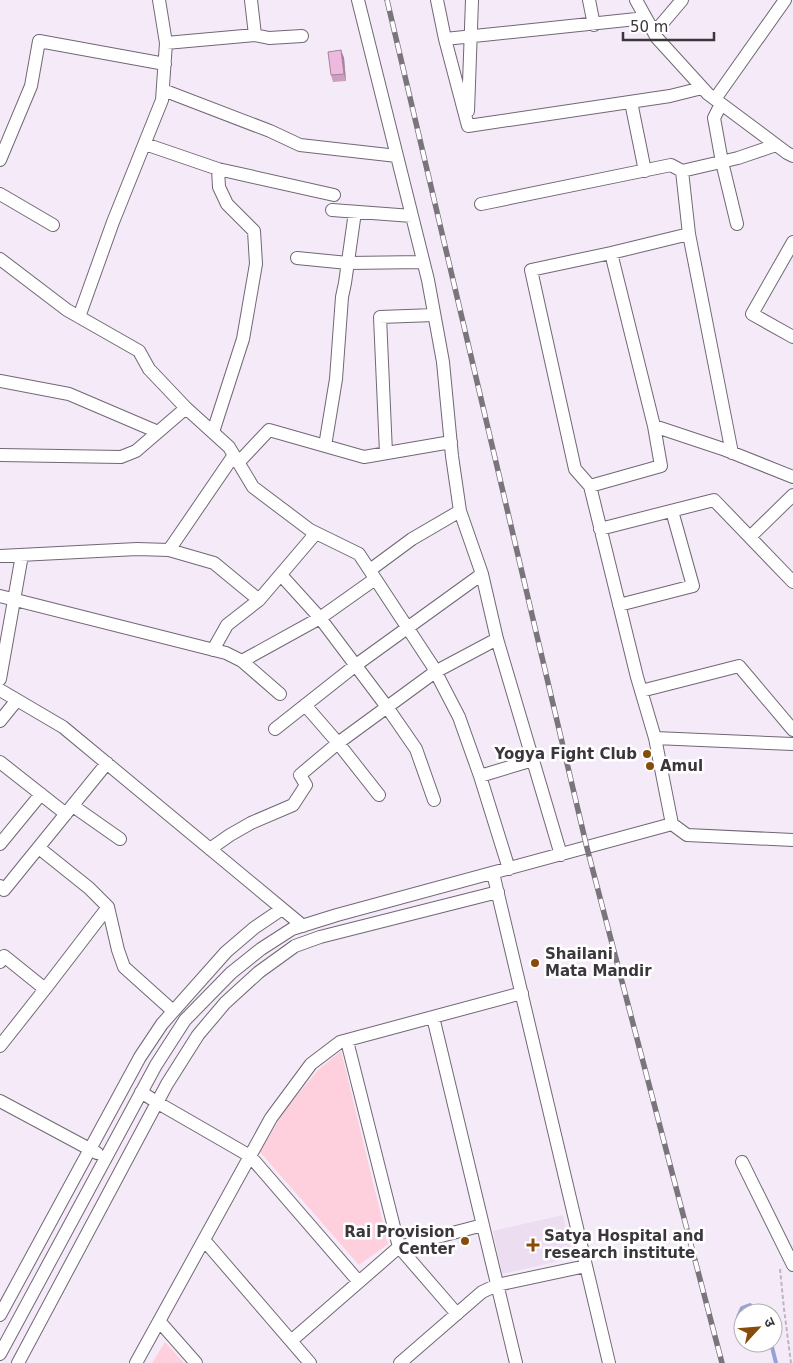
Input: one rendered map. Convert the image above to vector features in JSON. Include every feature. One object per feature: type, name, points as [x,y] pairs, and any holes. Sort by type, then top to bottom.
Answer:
[{"type":"street","points":[[79,317],[113,222],[162,100],[166,43],[159,0]]},
{"type":"street","points":[[252,0],[255,35]]},
{"type":"street","points":[[358,0],[412,216],[434,315],[443,362],[460,511],[482,574],[497,638],[561,855]]},
{"type":"street","points":[[437,0],[445,39],[468,126]]},
{"type":"street","points":[[468,126],[472,0]]},
{"type":"street","points":[[589,0],[594,25]]},
{"type":"street","points":[[636,0],[657,38],[702,88],[718,102],[793,156]]},
{"type":"street","points":[[654,33],[682,0]]},
{"type":"street","points":[[737,224],[722,162],[714,118],[718,102],[786,0]]},
{"type":"street","points":[[445,39],[594,25],[646,18]]},
{"type":"street","points":[[166,43],[255,35],[269,38],[302,36]]},
{"type":"street","points":[[0,160],[32,86],[39,41],[165,64]]},
{"type":"street","points":[[468,126],[670,96],[702,88]]},
{"type":"street","points":[[163,90],[270,131],[300,145],[397,156]]},
{"type":"street","points":[[630,102],[645,171]]},
{"type":"street","points":[[145,144],[218,169],[334,195]]},
{"type":"street","points":[[481,204],[671,165],[682,171],[738,158],[776,145]]},
{"type":"street","points":[[212,432],[243,338],[256,264],[254,231],[227,204],[220,187],[218,169]]},
{"type":"street","points":[[682,171],[689,234],[732,452]]},
{"type":"street","points":[[0,194],[53,225]]},
{"type":"street","points":[[332,210],[412,216]]},
{"type":"street","points":[[324,446],[336,379],[342,297],[346,283],[355,212]]},
{"type":"street","points":[[689,234],[531,270],[575,469],[590,486],[641,691],[655,738],[672,824],[687,835],[793,840]]},
{"type":"street","points":[[793,242],[752,314],[793,337]]},
{"type":"street","points":[[590,486],[661,466],[654,426],[611,253]]},
{"type":"street","points":[[297,258],[348,263],[423,262]]},
{"type":"street","points":[[0,259],[67,310],[139,351],[149,370],[186,408],[229,446],[253,487],[310,530],[360,554],[435,672],[459,717],[480,776],[509,869]]},
{"type":"street","points":[[386,453],[380,317],[434,315]]},
{"type":"street","points":[[0,381],[69,394],[158,432]]},
{"type":"street","points":[[0,455],[120,456],[136,450],[186,408]]},
{"type":"street","points":[[654,426],[732,452],[793,477]]},
{"type":"street","points":[[169,550],[236,459],[268,430],[364,457],[451,442]]},
{"type":"street","points":[[750,537],[793,495]]},
{"type":"street","points":[[600,529],[714,500],[793,582]]},
{"type":"street","points":[[242,661],[320,618],[412,539],[460,511]]},
{"type":"street","points":[[619,605],[693,586],[672,511]]},
{"type":"street","points":[[213,650],[227,625],[259,600],[316,533]]},
{"type":"street","points":[[0,556],[137,549],[169,550],[214,563],[259,600]]},
{"type":"street","points":[[0,679],[22,555]]},
{"type":"street","points":[[275,729],[356,665],[482,574]]},
{"type":"street","points":[[281,575],[320,618],[416,749],[434,800]]},
{"type":"street","points":[[0,596],[226,653],[242,661],[280,694]]},
{"type":"street","points":[[210,849],[250,823],[293,805],[306,785],[300,775],[338,743],[435,672],[497,638]]},
{"type":"street","points":[[641,691],[739,666],[793,730]]},
{"type":"street","points":[[0,690],[64,727],[303,926]]},
{"type":"street","points":[[0,721],[17,700]]},
{"type":"street","points":[[305,705],[379,795]]},
{"type":"street","points":[[655,738],[793,744]]},
{"type":"street","points":[[480,776],[533,760]]},
{"type":"street","points":[[0,762],[40,794],[120,839]]},
{"type":"street","points":[[0,886],[4,890],[107,763]]},
{"type":"street","points":[[0,844],[40,794]]},
{"type":"street","points":[[0,1354],[160,1058],[191,1013],[231,973],[261,949],[292,929],[672,824]]},
{"type":"street","points":[[39,848],[89,888],[108,907],[124,967],[173,1011]]},
{"type":"street","points":[[493,873],[609,1363]]},
{"type":"street","points":[[17,1363],[158,1103],[198,1035],[220,1010],[259,972],[295,946],[320,937],[498,892]]},
{"type":"street","points":[[0,1046],[108,907]]},
{"type":"street","points":[[0,1315],[140,1057],[162,1024],[226,952],[254,928],[282,909]]},
{"type":"street","points":[[1,957],[44,989]]},
{"type":"street","points":[[136,1363],[271,1118],[311,1064],[340,1042],[522,993]]},
{"type":"street","points":[[433,1017],[516,1363]]},
{"type":"street","points":[[346,1040],[398,1247],[456,1314]]},
{"type":"street","points":[[141,1092],[250,1156],[359,1282]]},
{"type":"street","points":[[0,1101],[106,1158]]},
{"type":"street","points":[[742,1162],[793,1265]]},
{"type":"street","points":[[291,1340],[398,1247],[483,1225]]},
{"type":"street","points":[[204,1240],[310,1363]]},
{"type":"street","points":[[400,1363],[482,1292],[497,1285],[586,1266]]},
{"type":"street","points":[[159,1321],[196,1363]]},
{"type":"path","points":[[786,1250],[780,1265],[791,1363]]},
{"type":"shaded area","points":[[341,1051],[388,1244],[359,1265],[260,1152],[284,1111],[318,1070]]},
{"type":"shaded area","name":"Satya Hospital and research institute","points":[[563,1215],[573,1258],[502,1274],[493,1231]]},
{"type":"shaded area","points":[[165,1342],[184,1363],[152,1363]]},
{"type":"building","points":[[341,50],[344,74],[331,75],[328,52]]},
{"type":"waterway","points":[[774,1353],[776,1363]]},
{"type":"railway","points":[[387,0],[587,848],[722,1363]]},
{"type":"place","name":"Yogya Fight Club","points":[[647,754]]},
{"type":"place","name":"Amul","points":[[650,766]]},
{"type":"place","name":"Shailani Mata Mandir","points":[[535,963]]},
{"type":"place","name":"Rai Provision Center","points":[[465,1241]]},
{"type":"place","name":"Satya Hospital and research institute","points":[[533,1245]]}]
